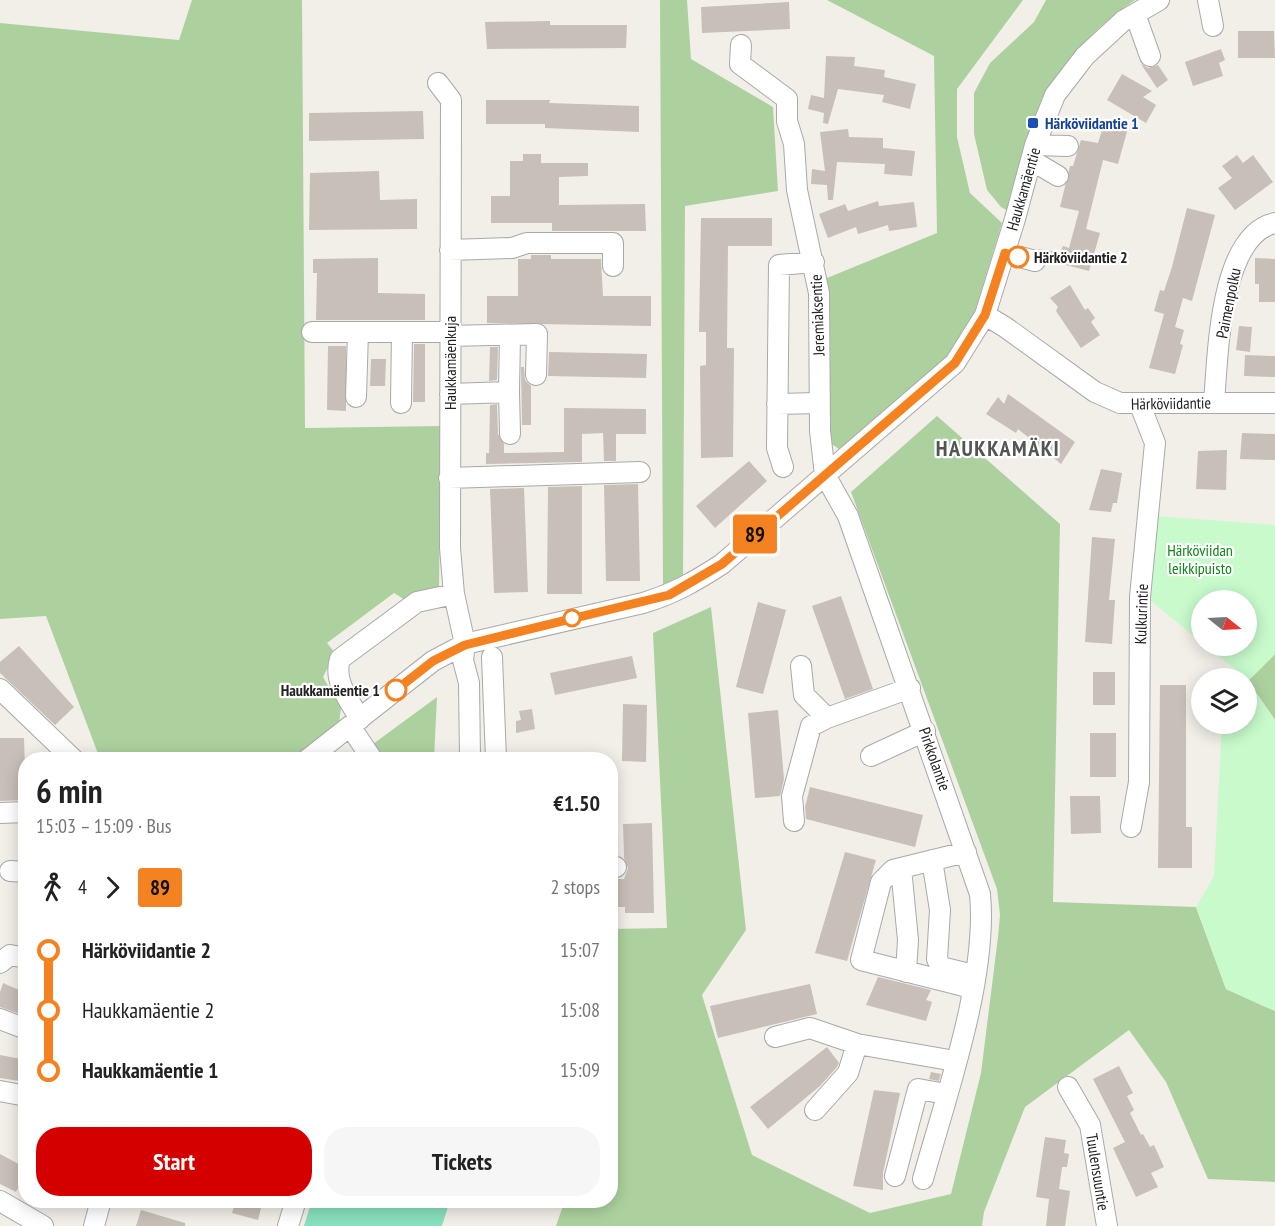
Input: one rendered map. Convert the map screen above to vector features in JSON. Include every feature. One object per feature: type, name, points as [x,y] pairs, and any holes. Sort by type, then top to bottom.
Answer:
[{"type":"street","name":"Haukkamäentie","points":[[319,752],[358,727],[433,661],[465,645],[669,595],[722,564],[955,363],[985,315],[1033,152],[1055,95],[1084,56],[1123,21],[1159,0]]},
{"type":"street","points":[[1208,0],[1213,26]]},
{"type":"street","points":[[1135,14],[1150,56]]},
{"type":"street","name":"Jeremiaksentie","points":[[741,45],[740,64],[787,99],[787,121],[794,144],[797,190],[819,293],[819,403],[825,475]]},
{"type":"street","name":"Haukkamäenkuja","points":[[438,83],[451,100],[450,548],[454,594],[465,645],[463,660],[470,683],[470,752]]},
{"type":"street","points":[[1033,152],[1068,146]]},
{"type":"street","points":[[1033,152],[1058,176]]},
{"type":"street","name":"Paimenpolku","points":[[1214,402],[1221,321],[1236,260],[1248,240],[1266,225],[1275,223]]},
{"type":"street","points":[[450,250],[512,248],[527,243],[613,243],[613,266]]},
{"type":"street","points":[[1005,253],[1035,261]]},
{"type":"street","points":[[783,466],[777,448],[779,265],[814,262]]},
{"type":"street","name":"Härköviidantie","points":[[985,315],[1095,392],[1120,403],[1140,405],[1214,402],[1275,403]]},
{"type":"street","points":[[312,332],[537,334],[536,375]]},
{"type":"street","points":[[356,397],[358,332]]},
{"type":"street","points":[[401,403],[402,332]]},
{"type":"street","points":[[510,335],[510,434]]},
{"type":"street","points":[[450,394],[509,392]]},
{"type":"street","points":[[777,404],[819,403]]},
{"type":"street","name":"Kulkurintie","points":[[1131,827],[1139,782],[1140,597],[1155,443],[1140,405]]},
{"type":"street","points":[[449,478],[639,472]]},
{"type":"street","name":"Pirkkolantie","points":[[825,475],[848,516],[925,730],[980,894],[982,916],[973,982],[956,1058],[923,1179]]},
{"type":"street","points":[[369,752],[338,675],[340,659],[417,602],[454,594]]},
{"type":"street","points":[[492,657],[496,752]]},
{"type":"street","points":[[801,666],[804,695],[827,718]]},
{"type":"street","points":[[794,821],[792,796],[811,726],[910,688]]},
{"type":"street","points":[[0,689],[66,752]]},
{"type":"street","points":[[871,756],[925,730]]},
{"type":"street","points":[[0,813],[18,812]]},
{"type":"street","points":[[966,852],[893,870],[881,882],[861,960],[906,972],[973,982]]},
{"type":"street","points":[[932,860],[940,910],[937,959],[941,967],[973,982]]},
{"type":"street","points":[[901,868],[908,940],[906,972]]},
{"type":"street","points":[[0,963],[10,955],[18,956]]},
{"type":"street","points":[[0,1019],[18,1026]]},
{"type":"street","points":[[775,1037],[810,1028],[856,1044],[956,1058]]},
{"type":"street","points":[[815,1110],[848,1073],[856,1044]]},
{"type":"street","name":"Tuulensuuntie","points":[[1068,1087],[1090,1125],[1107,1226]]},
{"type":"street","points":[[895,1176],[918,1089],[946,1094]]},
{"type":"street","points":[[0,1091],[18,1094]]},
{"type":"street","points":[[0,1201],[43,1226]]},
{"type":"street","points":[[94,1226],[99,1208]]},
{"type":"green space","points":[[192,0],[302,0],[305,428],[441,426],[439,589],[405,600],[394,593],[327,643],[335,653],[323,677],[341,708],[339,723],[302,752],[97,752],[46,616],[0,619],[0,23],[179,40]]},
{"type":"green space","points":[[660,0],[687,0],[691,59],[773,107],[778,191],[685,206],[683,579],[663,587]]},
{"type":"green space","points":[[827,0],[1023,0],[957,89],[957,137],[970,193],[1002,223],[975,311],[948,356],[839,449],[826,440],[827,278],[937,233],[934,56]]},
{"type":"green space","points":[[1046,0],[1135,0],[1086,41],[1056,80],[1037,122],[1008,211],[1001,207],[987,190],[974,134],[974,93],[990,63],[1034,22]]},
{"type":"green space","points":[[937,416],[1060,524],[1053,902],[1196,907],[1226,989],[1275,1011],[1275,1182],[1208,1179],[1166,1082],[1129,1030],[1025,1107],[984,1212],[982,1226],[556,1226],[562,1208],[618,1208],[618,929],[667,928],[653,633],[711,607],[746,930],[702,995],[752,1155],[870,1213],[951,1194],[981,1073],[1000,915],[997,889],[851,492]]},
{"type":"green space","name":"Härköviidan leikkipuisto","points":[[1156,516],[1275,525],[1275,654],[1257,672],[1257,668],[1234,668],[1219,656],[1257,656],[1257,590],[1191,590],[1191,634],[1150,600]]},
{"type":"green space","points":[[1275,654],[1275,720],[1257,694],[1257,672]]},
{"type":"green space","points":[[1257,694],[1275,720],[1275,1011],[1226,989],[1196,907],[1214,876],[1221,734],[1257,734]]},
{"type":"green space","points":[[437,697],[434,752],[377,752],[373,744]]},
{"type":"green space","points":[[310,1208],[448,1208],[442,1226],[304,1226]]},
{"type":"building","points":[[789,2],[790,29],[702,33],[701,7]]},
{"type":"building","points":[[550,21],[550,25],[627,25],[626,48],[487,49],[485,22]]},
{"type":"building","points":[[1238,31],[1274,31],[1275,58],[1238,58]]},
{"type":"building","points":[[1221,49],[1225,60],[1219,63],[1223,76],[1193,86],[1185,62]]},
{"type":"building","points":[[826,56],[855,57],[854,66],[885,70],[884,77],[916,84],[910,109],[882,102],[884,95],[838,89],[828,124],[823,123],[824,113],[808,109],[811,95],[824,98]]},
{"type":"building","points":[[1141,64],[1148,68],[1158,65],[1168,80],[1157,88]]},
{"type":"building","points":[[1122,74],[1152,91],[1143,97],[1156,105],[1146,123],[1107,100]]},
{"type":"building","points":[[486,100],[550,100],[549,103],[639,106],[639,132],[545,128],[545,124],[486,124]]},
{"type":"building","points":[[423,111],[424,139],[309,141],[309,113]]},
{"type":"building","points":[[1105,121],[1128,128],[1118,164],[1103,160],[1086,229],[1100,233],[1089,271],[1047,260],[1044,253],[1037,249],[1060,252],[1063,246],[1069,248],[1079,211],[1060,207],[1070,166],[1073,166],[1081,140],[1098,143]]},
{"type":"building","points":[[848,129],[849,137],[883,138],[883,148],[915,151],[912,176],[884,174],[885,164],[837,162],[833,200],[828,200],[827,185],[811,184],[812,169],[825,171],[820,132]]},
{"type":"building","points":[[523,154],[541,154],[541,163],[588,163],[588,176],[559,177],[559,205],[645,204],[646,231],[552,231],[552,223],[491,223],[491,196],[510,196],[510,161],[523,161]]},
{"type":"building","points":[[1237,155],[1243,163],[1253,155],[1273,182],[1235,210],[1218,188],[1232,178],[1222,166]]},
{"type":"building","points":[[379,171],[380,200],[417,199],[417,229],[309,230],[310,173]]},
{"type":"building","points":[[878,201],[879,206],[914,202],[917,227],[889,231],[888,225],[858,234],[856,227],[828,238],[819,214],[845,204],[848,211]]},
{"type":"building","points":[[1187,208],[1215,215],[1192,301],[1183,298],[1175,327],[1184,330],[1180,344],[1183,345],[1175,374],[1149,368],[1164,314],[1154,311],[1160,290],[1164,291],[1172,267]]},
{"type":"building","points":[[701,218],[772,218],[772,246],[728,246],[727,348],[734,348],[733,457],[701,458],[700,366],[706,365],[706,332],[699,332]]},
{"type":"building","points":[[531,255],[551,255],[551,259],[601,259],[603,296],[651,296],[651,326],[487,323],[487,296],[518,296],[518,259],[531,259]]},
{"type":"building","points":[[378,258],[378,293],[425,294],[425,320],[316,320],[317,273],[313,273],[313,259]]},
{"type":"building","points":[[1255,258],[1275,259],[1275,302],[1259,302],[1259,284],[1255,284]]},
{"type":"building","points":[[1070,285],[1085,310],[1088,308],[1095,318],[1091,322],[1100,335],[1081,348],[1056,311],[1058,307],[1050,298]]},
{"type":"building","points":[[1239,326],[1252,327],[1250,352],[1236,350]]},
{"type":"building","points":[[414,344],[425,344],[425,402],[413,402]]},
{"type":"building","points":[[328,346],[346,346],[346,411],[327,410]]},
{"type":"building","points":[[490,347],[498,347],[497,380],[489,381]]},
{"type":"building","points":[[549,352],[647,354],[646,378],[548,376]]},
{"type":"building","points":[[1245,355],[1275,356],[1275,377],[1244,376]]},
{"type":"building","points":[[371,359],[386,359],[385,386],[370,386]]},
{"type":"building","points":[[521,367],[524,367],[525,380],[531,386],[531,425],[522,425]]},
{"type":"building","points":[[1008,394],[1075,442],[1061,464],[1018,429],[1016,433],[986,414],[998,397],[1004,404]]},
{"type":"building","points":[[497,404],[498,434],[504,444],[504,453],[564,452],[564,408],[646,409],[646,434],[616,434],[616,461],[604,461],[603,433],[582,434],[582,462],[486,464],[486,453],[489,453],[490,405]]},
{"type":"building","points":[[1242,433],[1275,434],[1275,460],[1240,459]]},
{"type":"building","points":[[1227,450],[1226,490],[1196,489],[1198,451]]},
{"type":"building","points":[[749,461],[767,481],[715,528],[696,506]]},
{"type":"building","points":[[1101,469],[1122,473],[1117,503],[1113,503],[1111,512],[1089,510]]},
{"type":"building","points":[[638,484],[640,581],[606,581],[604,485]]},
{"type":"building","points":[[582,486],[582,594],[547,594],[548,487]]},
{"type":"building","points":[[524,488],[528,592],[494,593],[490,489]]},
{"type":"building","points":[[1092,537],[1115,539],[1109,600],[1115,600],[1112,644],[1085,642]]},
{"type":"building","points":[[841,596],[873,689],[845,699],[812,606]]},
{"type":"building","points":[[758,602],[786,610],[763,694],[736,687]]},
{"type":"building","points":[[19,646],[74,707],[55,725],[0,673],[0,662]]},
{"type":"building","points":[[632,656],[637,678],[555,695],[550,673]]},
{"type":"building","points":[[1093,672],[1115,672],[1115,705],[1093,705]]},
{"type":"building","points":[[1160,685],[1186,685],[1186,827],[1192,827],[1192,868],[1158,868]]},
{"type":"building","points":[[623,704],[647,705],[646,762],[622,761]]},
{"type":"building","points":[[532,709],[535,729],[516,733],[516,721],[521,720],[519,711]]},
{"type":"building","points":[[778,710],[784,779],[780,796],[755,798],[748,713]]},
{"type":"building","points":[[1090,733],[1116,733],[1116,777],[1090,777]]},
{"type":"building","points":[[0,738],[24,738],[24,752],[18,752],[18,800],[0,801]]},
{"type":"building","points":[[810,787],[923,815],[915,847],[806,819],[805,807]]},
{"type":"building","points":[[1070,796],[1100,796],[1101,833],[1071,834]]},
{"type":"building","points":[[652,823],[654,913],[625,913],[625,907],[618,907],[618,879],[624,879],[628,868],[624,858],[623,824]]},
{"type":"building","points":[[845,852],[876,860],[847,961],[815,953]]},
{"type":"building","points":[[878,977],[931,990],[926,1000],[932,1002],[926,1021],[866,1005]]},
{"type":"building","points":[[3,983],[18,990],[18,1013],[0,1007],[0,992]]},
{"type":"building","points":[[810,984],[817,1014],[718,1038],[710,1006]]},
{"type":"building","points":[[827,1047],[839,1063],[837,1067],[820,1086],[768,1129],[750,1107]]},
{"type":"building","points":[[0,1055],[18,1058],[18,1081],[0,1078]]},
{"type":"building","points":[[1119,1066],[1133,1093],[1127,1096],[1134,1110],[1130,1113],[1150,1147],[1154,1145],[1164,1167],[1151,1173],[1158,1187],[1136,1197],[1113,1148],[1125,1142],[1093,1079]]},
{"type":"building","points":[[931,1072],[941,1074],[939,1081],[929,1079]]},
{"type":"building","points":[[874,1090],[900,1093],[883,1173],[883,1190],[853,1186]]},
{"type":"building","points":[[1045,1137],[1066,1140],[1064,1153],[1069,1154],[1067,1167],[1062,1167],[1059,1189],[1070,1191],[1065,1226],[1046,1226],[1049,1199],[1036,1197]]},
{"type":"building","points":[[0,1154],[18,1164],[18,1189],[16,1192],[0,1184]]},
{"type":"building","points":[[234,1208],[261,1208],[258,1220],[232,1213]]},
{"type":"building","points":[[141,1210],[185,1223],[185,1226],[136,1226]]},
{"type":"bus line","name":"89","points":[[396,690],[433,661],[465,645],[485,638],[643,603],[669,595],[692,584],[722,564],[955,363],[985,315],[1005,253],[1018,257]]},
{"type":"place","name":"Härköviidantie 1","points":[[1033,123]]},
{"type":"place","name":"Härköviidantie 2","points":[[1018,257]]},
{"type":"place","name":"Haukkamäentie 1","points":[[396,690]]},
{"type":"district","name":"HAUKKAMÄKI","points":[[998,448]]}]
